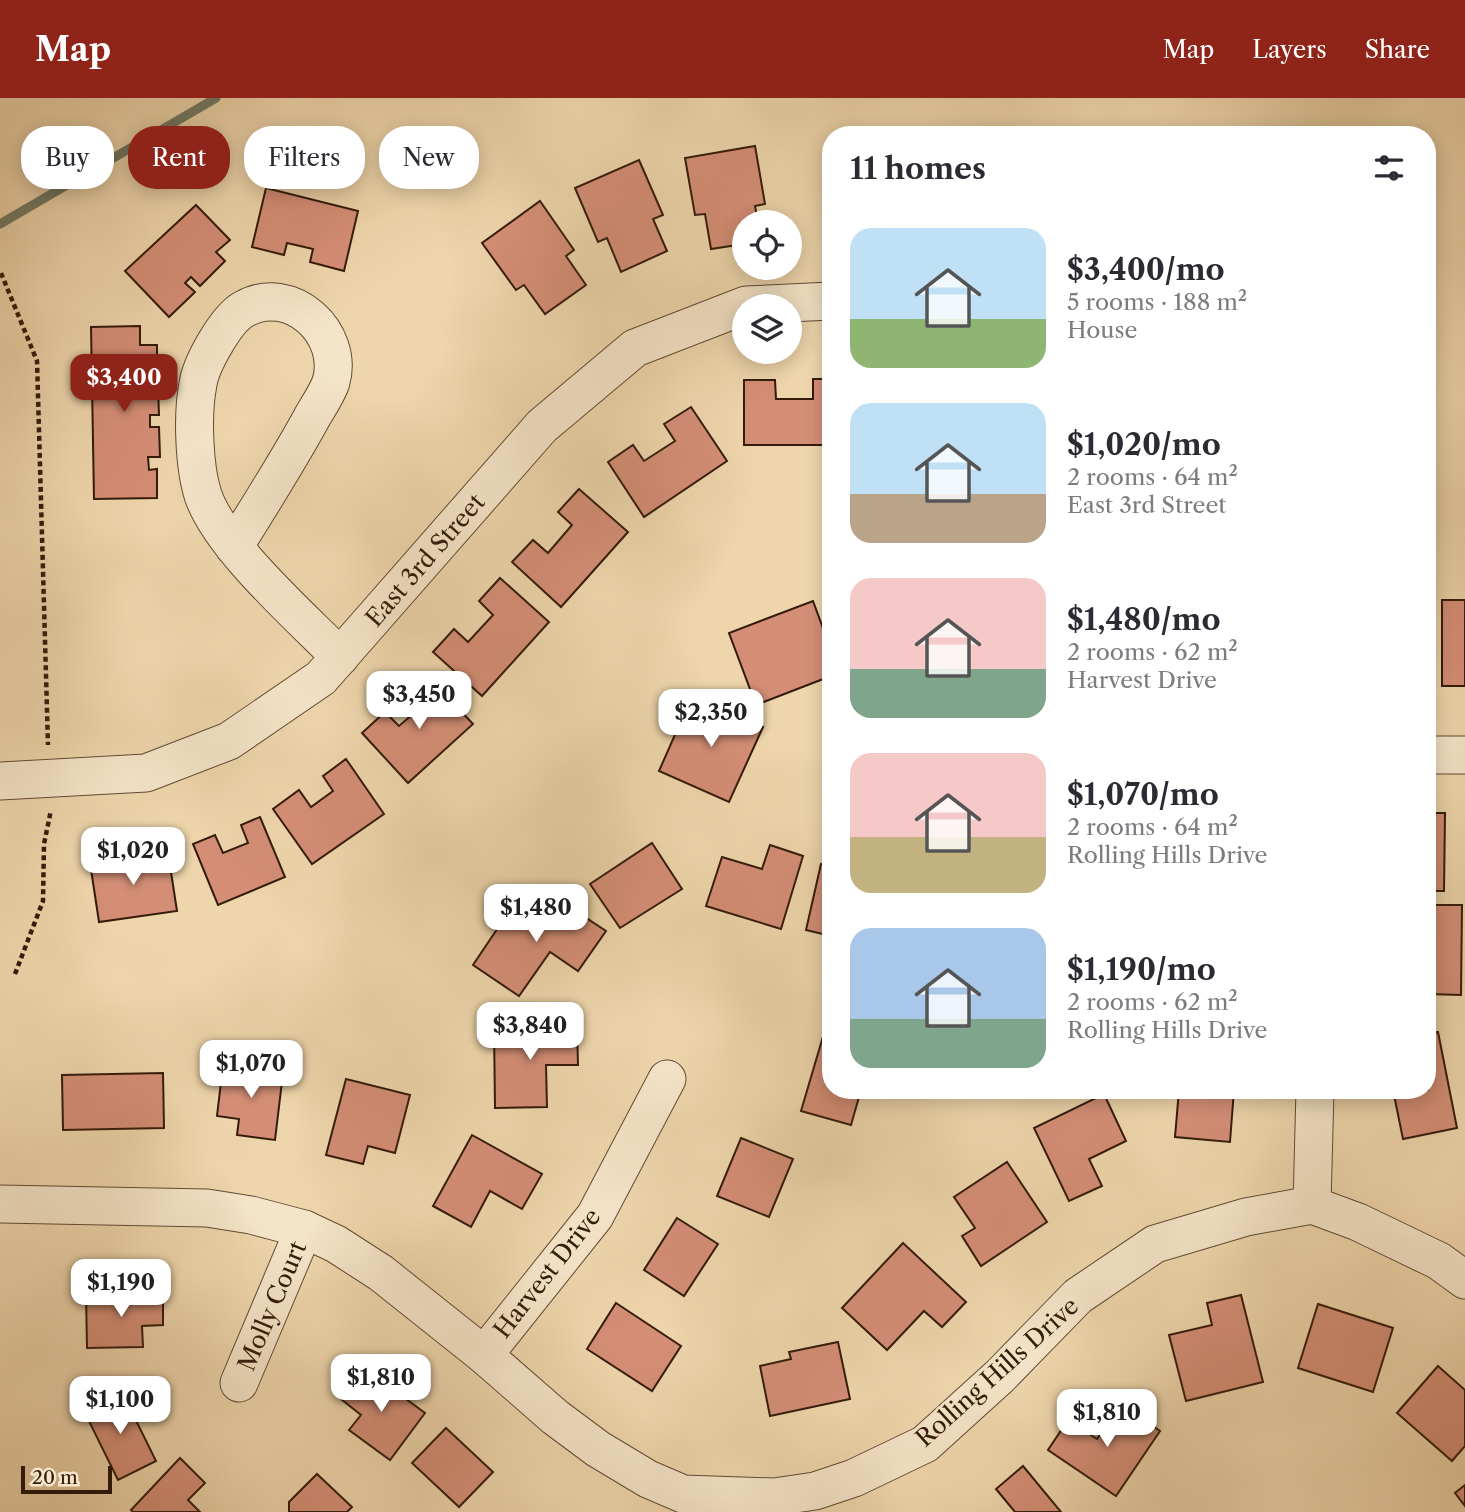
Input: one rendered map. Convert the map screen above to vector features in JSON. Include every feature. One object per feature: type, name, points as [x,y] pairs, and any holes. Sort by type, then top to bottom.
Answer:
[{"type":"street","name":"East 3rd Street","points":[[0,781],[146,773],[229,741],[321,678],[542,426],[635,348],[746,305],[822,301]]},
{"type":"street","points":[[234,547],[297,446],[331,381],[332,349],[318,322],[299,308],[268,302],[243,309],[219,336],[198,383],[196,453],[204,496],[234,547],[340,657]]},
{"type":"street","points":[[1436,755],[1465,755]]},
{"type":"street","name":"Harvest Drive","points":[[484,1355],[596,1216],[667,1079]]},
{"type":"street","points":[[1315,1099],[1312,1205],[1370,1228],[1439,1261],[1465,1280]]},
{"type":"street","name":"Rolling Hills Drive","points":[[0,1204],[207,1208],[251,1215],[304,1229],[337,1244],[381,1273],[484,1355],[555,1417],[598,1449],[648,1479],[681,1503],[774,1497],[815,1491],[854,1478],[925,1444],[1000,1376],[1079,1296],[1155,1244],[1246,1217],[1312,1205]]},
{"type":"street","name":"Molly Court","points":[[239,1383],[304,1229]]},
{"type":"path","points":[[1,273],[37,361],[45,714],[51,779],[51,817],[44,844],[43,901],[15,974]]},
{"type":"building","points":[[755,146],[765,204],[755,206],[756,210],[732,210],[732,246],[711,249],[705,214],[695,215],[685,158]]},
{"type":"building","points":[[639,160],[663,215],[653,219],[667,251],[621,272],[607,238],[598,242],[575,188]]},
{"type":"building","points":[[266,189],[358,211],[344,271],[310,262],[313,249],[287,243],[284,255],[252,247]]},
{"type":"building","points":[[540,201],[574,250],[566,256],[586,285],[545,314],[524,285],[516,290],[482,243]]},
{"type":"building","points":[[196,205],[230,240],[216,252],[225,261],[200,286],[191,277],[185,283],[195,292],[169,317],[125,271]]},
{"type":"building","points":[[140,326],[140,345],[157,345],[157,373],[148,373],[148,388],[158,388],[159,415],[150,415],[150,427],[159,427],[160,457],[148,457],[149,470],[157,469],[157,498],[94,499],[91,327]]},
{"type":"building","points":[[813,379],[822,379],[822,445],[744,445],[744,380],[775,380],[776,399],[813,399]]},
{"type":"building","points":[[691,407],[727,461],[644,517],[608,462],[633,445],[644,461],[675,441],[664,424]]},
{"type":"building","points":[[579,489],[628,532],[561,607],[512,562],[533,540],[548,553],[572,525],[558,512]]},
{"type":"building","points":[[500,578],[549,622],[482,696],[433,652],[454,629],[468,642],[493,615],[479,601]]},
{"type":"building","points":[[1442,600],[1465,600],[1465,686],[1442,686]]},
{"type":"building","points":[[813,601],[822,626],[822,679],[756,705],[729,633]]},
{"type":"building","points":[[427,675],[473,724],[408,783],[362,733],[385,712],[399,726],[420,708],[407,694]]},
{"type":"building","points":[[692,696],[763,727],[729,802],[659,771]]},
{"type":"building","points":[[346,759],[384,814],[312,864],[273,809],[299,790],[311,807],[333,791],[323,776]]},
{"type":"building","points":[[1436,813],[1445,813],[1444,891],[1436,891]]},
{"type":"building","points":[[260,817],[285,877],[218,905],[193,844],[215,835],[223,853],[248,843],[241,825]]},
{"type":"building","points":[[652,843],[682,889],[620,928],[590,884]]},
{"type":"building","points":[[770,845],[803,856],[781,929],[706,906],[722,857],[762,869]]},
{"type":"building","points":[[167,846],[177,911],[99,922],[89,856],[115,853],[117,872],[145,868],[142,850]]},
{"type":"building","points":[[821,864],[822,864],[822,934],[806,930]]},
{"type":"building","points":[[520,895],[558,921],[568,906],[606,931],[578,971],[550,952],[519,996],[473,965]]},
{"type":"building","points":[[1436,905],[1462,905],[1461,995],[1436,994]]},
{"type":"building","points":[[577,1025],[578,1065],[546,1065],[547,1107],[495,1108],[494,1026]]},
{"type":"building","points":[[1436,1032],[1457,1128],[1403,1139],[1395,1099],[1436,1099]]},
{"type":"building","points":[[822,1040],[822,1099],[858,1099],[851,1125],[801,1111]]},
{"type":"building","points":[[223,1065],[283,1073],[275,1140],[237,1135],[239,1119],[217,1116]]},
{"type":"building","points":[[163,1073],[164,1128],[63,1130],[62,1075]]},
{"type":"building","points":[[346,1079],[410,1095],[395,1153],[368,1146],[363,1164],[326,1155]]},
{"type":"building","points":[[1094,1099],[1106,1099],[1126,1141],[1089,1159],[1102,1186],[1069,1201],[1034,1128]]},
{"type":"building","points":[[1178,1099],[1233,1099],[1230,1142],[1175,1137]]},
{"type":"building","points":[[472,1135],[542,1174],[522,1209],[490,1191],[471,1227],[433,1206]]},
{"type":"building","points":[[741,1138],[793,1159],[769,1217],[717,1196]]},
{"type":"building","points":[[1007,1162],[1047,1222],[981,1266],[962,1236],[975,1228],[954,1197]]},
{"type":"building","points":[[677,1218],[718,1244],[684,1296],[644,1270]]},
{"type":"building","points":[[903,1243],[966,1302],[942,1327],[924,1311],[887,1350],[842,1308]]},
{"type":"building","points":[[163,1293],[163,1325],[142,1326],[143,1347],[87,1348],[86,1295]]},
{"type":"building","points":[[1241,1295],[1263,1382],[1186,1401],[1169,1335],[1212,1325],[1207,1303]]},
{"type":"building","points":[[616,1303],[681,1346],[652,1391],[587,1349]]},
{"type":"building","points":[[1318,1304],[1393,1328],[1373,1392],[1298,1368]]},
{"type":"building","points":[[838,1342],[850,1399],[770,1416],[760,1366],[791,1359],[789,1352]]},
{"type":"building","points":[[1438,1366],[1465,1390],[1465,1446],[1452,1461],[1397,1413]]},
{"type":"building","points":[[364,1368],[425,1413],[390,1460],[349,1430],[361,1415],[341,1399]]},
{"type":"building","points":[[122,1392],[156,1461],[118,1480],[84,1411]]},
{"type":"building","points":[[1121,1404],[1160,1431],[1116,1496],[1048,1450],[1068,1420],[1097,1439]]},
{"type":"building","points":[[446,1428],[493,1472],[459,1507],[412,1463]]},
{"type":"building","points":[[180,1458],[205,1483],[188,1500],[200,1512],[133,1512],[131,1510]]},
{"type":"building","points":[[1023,1466],[1061,1512],[1015,1512],[996,1489]]},
{"type":"building","points":[[317,1474],[352,1507],[347,1512],[289,1512],[289,1502]]},
{"type":"building","points":[[1465,1485],[1465,1506],[1455,1493]]},
{"type":"waterway","points":[[0,224],[216,98]]}]
